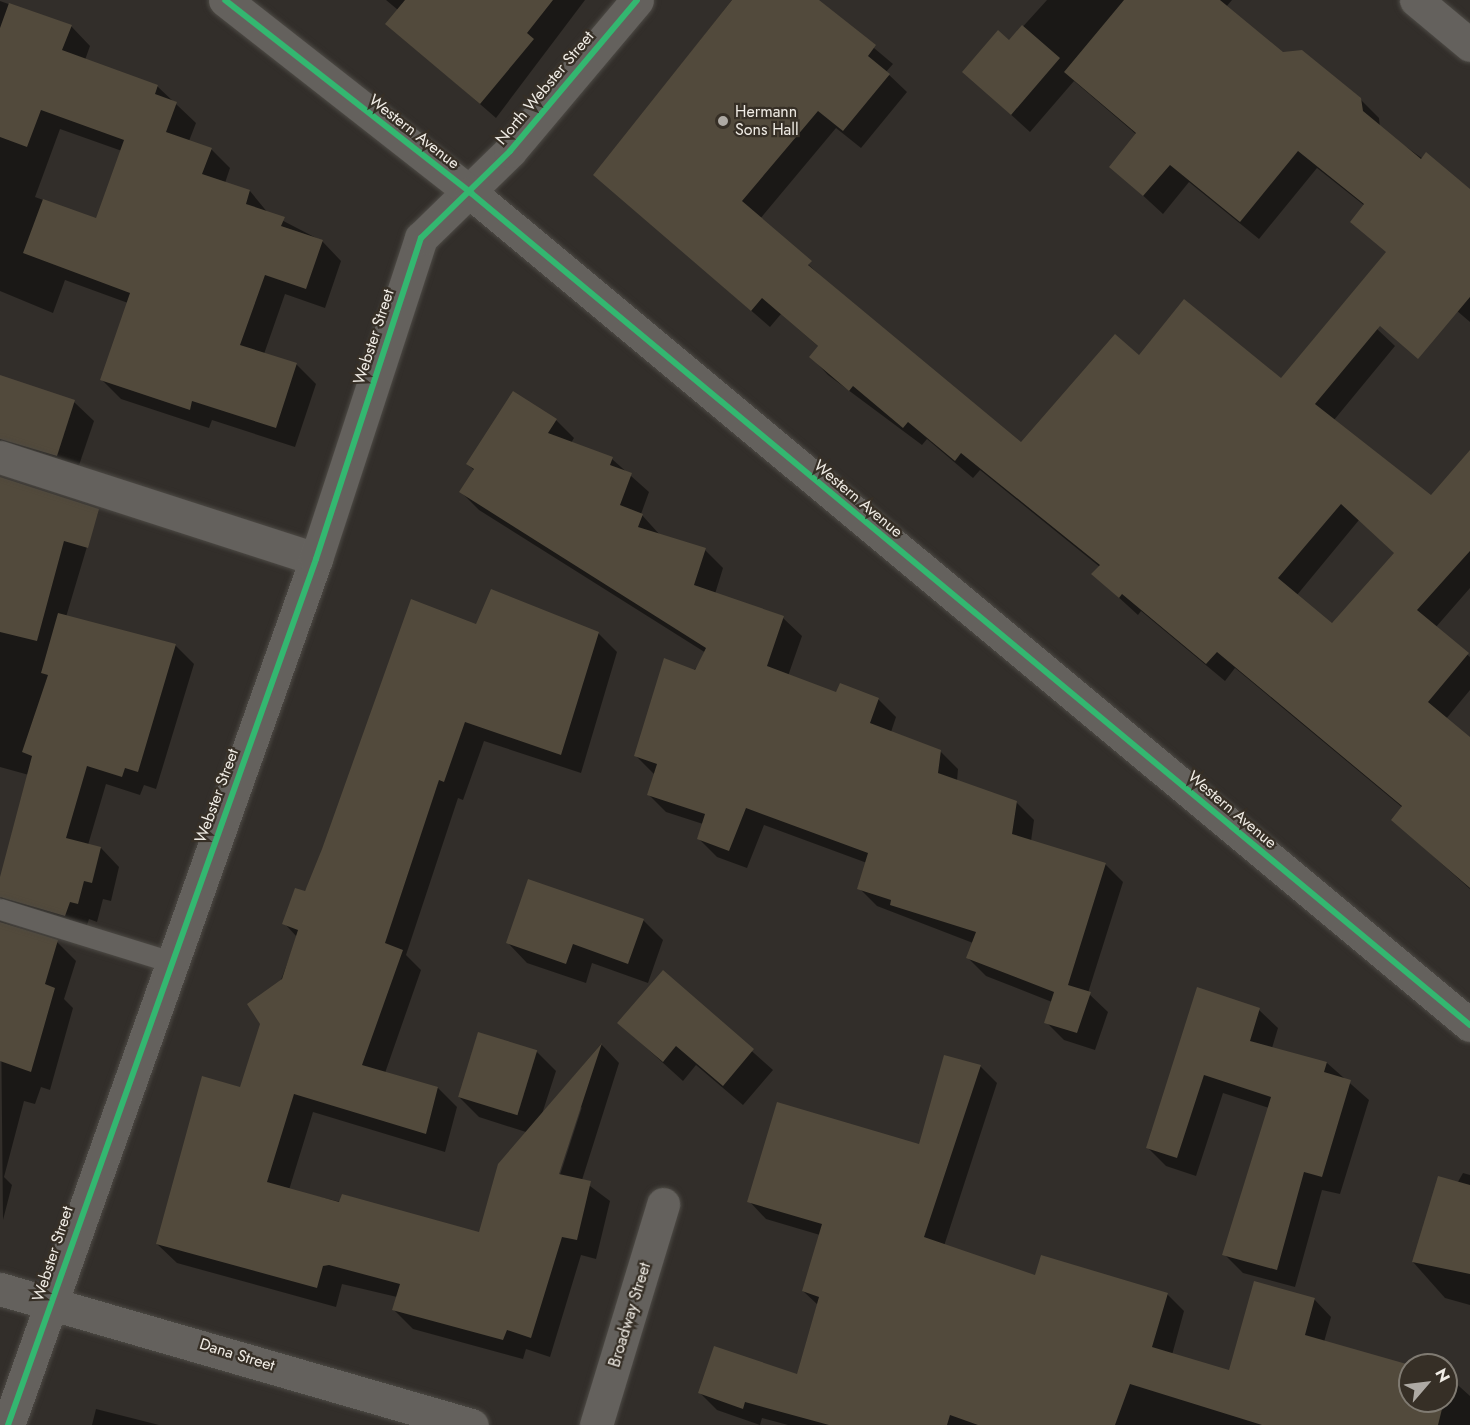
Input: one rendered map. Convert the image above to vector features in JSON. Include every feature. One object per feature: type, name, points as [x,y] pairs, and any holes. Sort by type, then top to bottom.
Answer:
[{"type":"street","name":"Western Avenue","points":[[225,0],[471,193],[1470,1025]]},
{"type":"street","name":"North Webster Street","points":[[471,193],[637,0]]},
{"type":"street","points":[[1416,0],[1470,45]]},
{"type":"street","name":"Webster Street","points":[[8,1425],[316,559],[421,238],[471,193]]},
{"type":"street","points":[[0,457],[316,559]]},
{"type":"street","name":"Broadway Street","points":[[596,1425],[663,1204]]},
{"type":"street","name":"Dana Street","points":[[0,1289],[472,1425]]},
{"type":"lane","points":[[0,909],[171,962]]},
{"type":"building","points":[[405,0],[553,0],[527,33],[534,39],[480,104],[385,24]]},
{"type":"building","points":[[732,0],[819,0],[876,45],[868,56],[890,74],[843,131],[818,111],[742,201],[812,261],[808,265],[1021,442],[1115,334],[1139,355],[1184,299],[1281,378],[1386,252],[1350,222],[1364,204],[1298,151],[1240,222],[1170,165],[1143,196],[1109,167],[1136,133],[1064,72],[1124,0],[1220,0],[1283,52],[1302,50],[1361,98],[1363,111],[1421,159],[1426,152],[1470,189],[1470,297],[1418,359],[1380,326],[1315,404],[1431,495],[1470,450],[1470,551],[1417,610],[1469,653],[1428,702],[1470,737],[1470,888],[1391,820],[1402,806],[1217,652],[1206,664],[1122,594],[1119,598],[1091,574],[1100,565],[961,453],[955,461],[908,422],[903,428],[853,386],[849,391],[809,357],[818,346],[762,298],[751,311],[593,175]],"holes":[[[1341,504],[1394,553],[1332,623],[1278,578]]]},
{"type":"building","points":[[9,3],[72,25],[62,50],[158,85],[155,94],[177,102],[166,132],[212,148],[202,174],[250,190],[246,204],[285,217],[281,226],[323,240],[306,289],[265,275],[240,345],[297,363],[276,428],[192,401],[190,410],[100,380],[130,293],[23,253],[43,199],[96,218],[124,140],[41,110],[27,147],[0,137],[0,28]]},
{"type":"building","points":[[1022,25],[1060,58],[1011,115],[962,72],[998,30],[1009,40]]},
{"type":"building","points":[[0,375],[75,400],[57,456],[0,439]]},
{"type":"building","points":[[513,391],[557,419],[548,433],[613,457],[610,465],[632,473],[620,505],[643,514],[638,527],[706,548],[694,585],[784,616],[767,666],[836,692],[840,683],[879,698],[870,723],[941,750],[938,773],[1017,801],[1012,834],[1106,863],[1068,985],[1091,992],[1077,1033],[1044,1023],[1054,992],[966,958],[976,932],[890,905],[891,900],[857,889],[868,853],[746,808],[729,851],[697,839],[705,814],[647,795],[657,764],[634,756],[664,658],[695,670],[706,648],[459,492],[474,469],[466,464]]},
{"type":"building","points":[[0,477],[99,509],[88,548],[64,541],[37,641],[0,632]]},
{"type":"building","points":[[491,589],[599,632],[561,755],[465,722],[444,782],[439,780],[385,943],[403,950],[362,1065],[438,1087],[426,1134],[294,1094],[267,1182],[339,1202],[342,1194],[479,1232],[498,1164],[602,1043],[559,1174],[591,1181],[577,1240],[562,1237],[531,1338],[507,1330],[503,1340],[392,1310],[400,1284],[329,1265],[323,1266],[317,1288],[156,1244],[202,1076],[240,1087],[260,1024],[247,1004],[282,979],[298,930],[282,924],[295,888],[305,891],[322,849],[411,599],[476,624]]},
{"type":"building","points":[[58,613],[176,644],[138,772],[125,768],[122,777],[87,766],[66,838],[101,847],[92,883],[84,881],[78,904],[70,902],[65,916],[0,897],[0,877],[32,756],[22,752],[48,675],[41,673]]},
{"type":"building","points":[[528,879],[644,919],[628,964],[573,944],[566,964],[506,943]]},
{"type":"building","points":[[0,922],[58,940],[45,984],[55,988],[31,1072],[0,1061]]},
{"type":"building","points":[[663,970],[754,1049],[723,1086],[676,1046],[663,1062],[617,1023]]},
{"type":"building","points":[[1197,987],[1260,1008],[1250,1041],[1327,1062],[1324,1072],[1351,1080],[1322,1177],[1304,1172],[1277,1270],[1222,1255],[1271,1097],[1204,1075],[1177,1158],[1146,1148]]},
{"type":"building","points":[[478,1032],[537,1050],[517,1115],[458,1097]]},
{"type":"building","points":[[944,1055],[981,1065],[924,1237],[1035,1275],[1041,1255],[1168,1293],[1152,1347],[1229,1370],[1254,1281],[1315,1298],[1305,1335],[1398,1362],[1398,1413],[1441,1413],[1438,1425],[1262,1425],[1130,1384],[1115,1425],[978,1425],[950,1415],[947,1425],[829,1425],[745,1402],[743,1409],[698,1393],[714,1346],[797,1374],[819,1297],[802,1291],[822,1224],[747,1202],[777,1102],[919,1144]]},
{"type":"building","points":[[1438,1176],[1470,1185],[1470,1274],[1412,1262]]},
{"type":"cycle path","points":[[225,0],[471,193],[1470,1025]]},
{"type":"cycle path","points":[[8,1425],[316,559],[421,238],[510,151],[637,0]]},
{"type":"place","name":"Hermann Sons Hall","points":[[723,121]]}]
